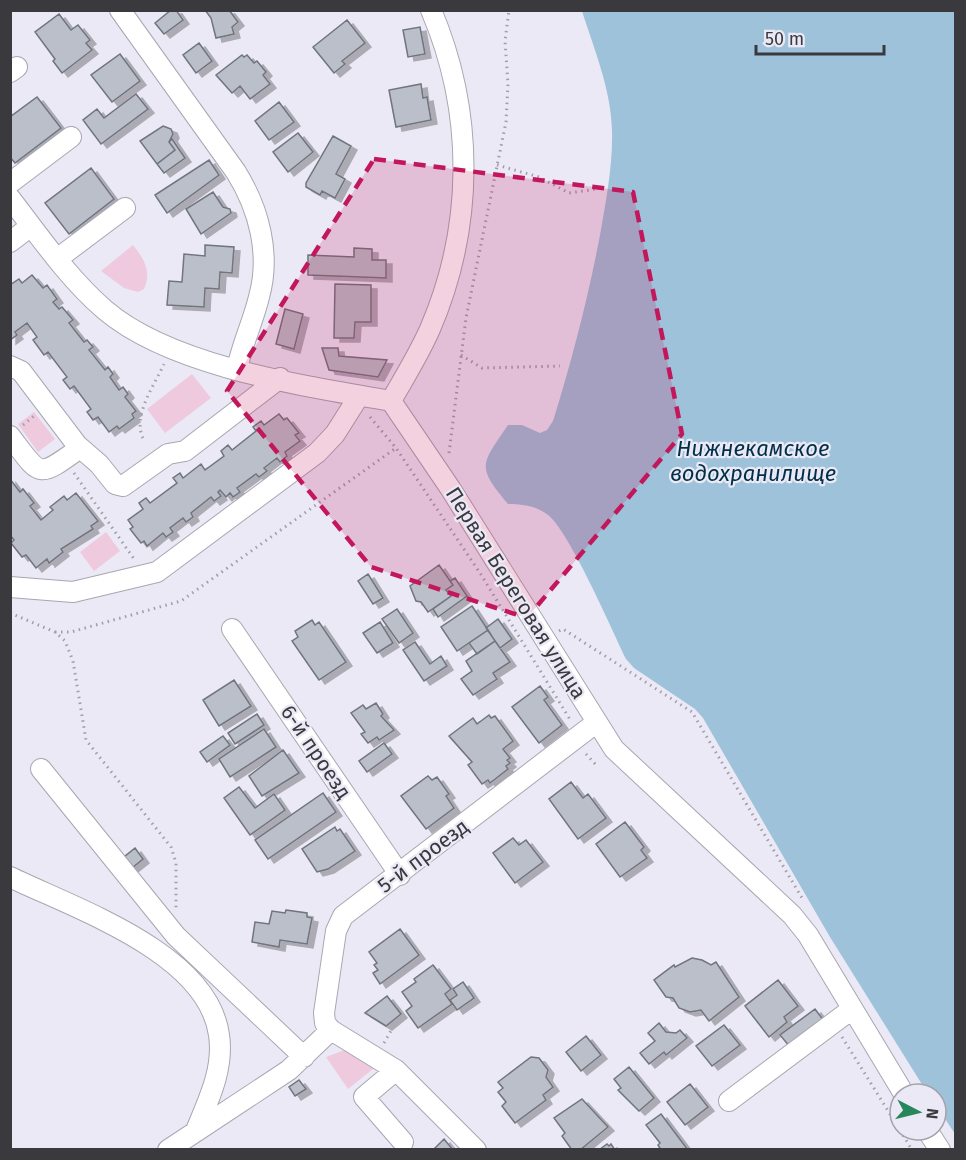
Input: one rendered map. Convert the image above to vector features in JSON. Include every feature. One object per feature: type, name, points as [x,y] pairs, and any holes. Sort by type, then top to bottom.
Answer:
[{"type":"street","points":[[120,10],[236,172],[252,200],[262,230],[264,264],[260,296],[242,345],[237,369]]},
{"type":"street","points":[[10,198],[57,259],[106,311],[144,336],[171,349],[237,369],[280,378],[357,400],[391,401],[426,338],[446,289],[464,198],[461,117],[452,72],[431,10]]},
{"type":"street","points":[[10,183],[71,137]]},
{"type":"street","points":[[57,259],[125,208]]},
{"type":"street","points":[[10,242],[31,226]]},
{"type":"street","points":[[10,366],[21,371],[47,406],[72,453],[99,464],[115,484],[128,485],[168,454],[185,451],[280,378]]},
{"type":"street","points":[[10,587],[68,592],[146,576],[168,566],[317,453],[335,434],[357,400]]},
{"type":"street","name":"Первая Береговая улица","points":[[391,401],[575,682],[614,748],[792,915],[808,935],[897,1082]]},
{"type":"street","points":[[14,432],[39,470],[52,469],[72,453]]},
{"type":"street","name":"6-й проезд","points":[[232,629],[400,875]]},
{"type":"street","name":"5-й проезд","points":[[331,1030],[326,1023],[324,1013],[336,931],[343,916],[400,875],[597,722]]},
{"type":"street","points":[[41,769],[176,936],[304,1057]]},
{"type":"street","points":[[10,877],[144,942],[169,958],[202,995],[214,1015],[219,1036],[219,1066],[212,1092],[197,1128]]},
{"type":"street","points":[[729,1101],[852,1009]]},
{"type":"street","points":[[168,1149],[289,1070],[331,1030],[396,1070],[476,1149]]},
{"type":"street","points":[[396,1070],[364,1097],[403,1142]]},
{"type":"path","points":[[449,454],[466,318],[498,165],[507,104],[505,41],[509,10]]},
{"type":"path","points":[[498,165],[539,177],[569,193],[597,189]]},
{"type":"path","points":[[143,438],[139,428],[140,417],[171,349]]},
{"type":"path","points":[[461,355],[482,368],[560,366]]},
{"type":"path","points":[[357,400],[396,448],[480,573],[580,736],[582,749],[597,766]]},
{"type":"path","points":[[14,432],[47,406]]},
{"type":"path","points":[[10,613],[56,632],[71,632],[181,601],[396,448]]},
{"type":"path","points":[[72,453],[146,576]]},
{"type":"path","points":[[557,632],[563,629],[692,712],[804,902]]},
{"type":"path","points":[[56,632],[70,649],[86,740],[175,855],[177,915]]},
{"type":"path","points":[[833,1024],[888,1111]]},
{"type":"highlighted area","points":[[374,159],[633,192],[682,434],[527,618],[371,567],[227,391]]},
{"type":"shaded area","points":[[133,245],[147,271],[144,289],[138,292],[124,288],[101,271]]},
{"type":"shaded area","points":[[192,374],[211,398],[165,433],[147,409]]},
{"type":"shaded area","points":[[34,412],[55,439],[38,452],[18,424]]},
{"type":"shaded area","points":[[106,532],[120,551],[94,571],[80,552]]},
{"type":"shaded area","points":[[347,1049],[378,1065],[348,1089],[326,1057]]},
{"type":"water","name":"Нижнекамское водохранилище","points":[[582,11],[955,11],[955,1134],[948,1123],[948,1082],[921,1082],[830,937],[703,718],[695,709],[634,668],[626,659],[578,560],[557,525],[539,509],[508,504],[487,473],[488,458],[508,425],[522,425],[540,433],[547,430],[553,421],[567,375],[595,259],[609,183],[611,115],[597,55]]},
{"type":"building","points":[[171,10],[176,10],[183,20],[164,34],[155,23]]},
{"type":"building","points":[[205,10],[229,10],[238,22],[232,27],[234,34],[216,38],[211,18]]},
{"type":"building","points":[[59,14],[71,30],[78,25],[90,40],[86,43],[92,50],[62,73],[53,61],[55,59],[35,32]]},
{"type":"building","points":[[347,20],[365,43],[342,61],[345,64],[334,73],[313,47]]},
{"type":"building","points":[[420,27],[425,54],[408,57],[403,30]]},
{"type":"building","points":[[199,43],[212,61],[196,73],[183,55]]},
{"type":"building","points":[[120,54],[140,81],[112,102],[91,75]]},
{"type":"building","points":[[242,55],[244,57],[247,55],[254,63],[257,61],[266,72],[263,75],[270,84],[250,99],[240,86],[232,93],[216,75]]},
{"type":"building","points":[[421,84],[423,98],[427,97],[431,120],[396,127],[389,90]]},
{"type":"building","points":[[136,94],[148,109],[101,144],[83,120],[97,109],[104,118]]},
{"type":"building","points":[[37,97],[61,128],[15,163],[10,157],[10,117]]},
{"type":"building","points":[[279,102],[294,122],[269,140],[255,121]]},
{"type":"building","points":[[163,126],[171,129],[173,134],[169,142],[175,150],[157,164],[140,141]]},
{"type":"building","points":[[298,133],[313,152],[288,172],[273,152]]},
{"type":"building","points":[[333,136],[351,146],[336,174],[345,179],[335,198],[322,191],[320,195],[306,187],[306,183]]},
{"type":"building","points":[[172,139],[185,158],[164,173],[157,164],[175,150],[169,142]]},
{"type":"building","points":[[209,160],[219,175],[167,213],[155,195]]},
{"type":"building","points":[[91,168],[114,199],[69,234],[45,203]]},
{"type":"building","points":[[213,192],[223,207],[230,209],[231,213],[201,234],[186,209]]},
{"type":"building","points":[[205,245],[234,247],[232,273],[220,272],[219,289],[205,288],[204,307],[167,305],[169,281],[182,282],[184,254],[205,256]]},
{"type":"building","points":[[354,248],[372,249],[372,260],[386,260],[386,278],[308,275],[308,255],[354,257]]},
{"type":"building","points":[[32,275],[43,288],[47,285],[57,299],[53,302],[59,309],[62,307],[73,320],[69,323],[84,342],[87,340],[93,347],[89,350],[105,370],[108,367],[113,374],[110,377],[119,390],[123,387],[128,394],[125,397],[136,411],[132,414],[134,418],[119,429],[117,426],[109,432],[98,417],[93,420],[87,412],[91,409],[74,386],[70,389],[63,380],[67,377],[48,352],[44,355],[33,340],[37,337],[27,323],[15,332],[17,335],[10,340],[10,285],[19,279],[22,283]]},
{"type":"building","points":[[335,284],[371,285],[371,322],[355,322],[354,338],[334,338]]},
{"type":"building","points":[[285,309],[303,314],[294,349],[276,344]]},
{"type":"building","points":[[322,348],[338,348],[339,356],[387,360],[378,377],[329,370]]},
{"type":"building","points":[[279,414],[284,420],[287,418],[299,433],[295,435],[300,441],[285,452],[287,456],[280,462],[277,458],[264,468],[267,471],[259,477],[256,474],[237,488],[240,492],[233,497],[230,493],[226,497],[220,490],[218,492],[221,496],[214,501],[211,497],[191,513],[193,517],[186,522],[183,518],[170,528],[173,532],[166,537],[163,533],[147,546],[144,541],[141,543],[130,529],[133,527],[128,520],[143,509],[139,503],[146,498],[150,503],[177,483],[173,478],[180,473],[183,478],[201,464],[205,470],[224,456],[221,451],[228,445],[232,450],[256,431],[253,427],[261,421],[264,425]]},
{"type":"building","points":[[10,479],[20,492],[23,489],[34,503],[30,506],[41,520],[53,510],[50,507],[64,496],[67,500],[76,493],[98,521],[91,526],[93,529],[61,549],[63,552],[49,563],[47,559],[36,568],[26,555],[22,557],[11,543],[14,540],[10,535]]},
{"type":"building","points":[[439,565],[453,585],[446,590],[451,596],[428,612],[421,602],[416,601],[410,586]]},
{"type":"building","points":[[368,574],[383,598],[373,604],[358,581]]},
{"type":"building","points":[[455,578],[467,596],[438,617],[433,609],[451,596],[446,590],[453,585],[450,581]]},
{"type":"building","points":[[472,606],[488,630],[457,651],[441,627]]},
{"type":"building","points":[[397,609],[413,633],[399,643],[382,619]]},
{"type":"building","points":[[498,619],[512,639],[500,648],[486,628]]},
{"type":"building","points":[[312,620],[315,625],[319,622],[346,662],[319,680],[292,641],[298,637],[295,631]]},
{"type":"building","points":[[380,622],[393,643],[377,653],[363,633]]},
{"type":"building","points":[[488,630],[495,641],[477,654],[469,643]]},
{"type":"building","points":[[495,641],[510,662],[493,673],[497,679],[473,695],[461,679],[472,671],[466,661]]},
{"type":"building","points":[[415,642],[430,664],[441,656],[447,666],[424,681],[403,650]]},
{"type":"building","points":[[234,680],[251,706],[219,726],[203,700]]},
{"type":"building","points":[[540,686],[548,697],[544,700],[562,725],[539,743],[512,707]]},
{"type":"building","points":[[376,703],[383,714],[381,716],[394,730],[379,740],[377,737],[368,743],[361,734],[365,732],[351,713],[363,705],[366,709]]},
{"type":"building","points":[[257,714],[264,725],[235,744],[228,733]]},
{"type":"building","points":[[489,715],[491,718],[495,716],[513,741],[503,749],[510,758],[507,760],[510,763],[506,766],[508,769],[490,783],[488,780],[482,784],[468,765],[472,762],[449,736],[473,718],[477,724]]},
{"type":"building","points":[[264,729],[276,747],[230,777],[219,759]]},
{"type":"building","points":[[223,736],[230,745],[207,762],[200,752]]},
{"type":"building","points":[[384,743],[392,754],[367,772],[359,761]]},
{"type":"building","points":[[283,750],[299,773],[262,796],[249,776]]},
{"type":"building","points":[[428,776],[432,780],[437,777],[449,794],[446,796],[454,808],[426,829],[401,796]]},
{"type":"building","points":[[571,782],[583,798],[588,794],[606,818],[578,839],[549,799]]},
{"type":"building","points":[[239,787],[255,808],[274,794],[285,810],[250,835],[224,798]]},
{"type":"building","points":[[323,793],[336,812],[268,859],[255,840]]},
{"type":"building","points":[[625,822],[644,847],[641,850],[647,858],[620,877],[596,844]]},
{"type":"building","points":[[335,827],[337,831],[340,829],[355,851],[328,869],[317,872],[302,849]]},
{"type":"building","points":[[513,838],[519,845],[526,840],[543,862],[515,883],[493,853]]},
{"type":"building","points":[[135,848],[143,859],[132,868],[124,857]]},
{"type":"building","points":[[286,910],[307,913],[307,917],[312,918],[307,944],[280,940],[279,947],[252,942],[255,922],[269,924],[272,911],[285,913]]},
{"type":"building","points":[[400,929],[419,955],[380,984],[373,973],[378,970],[374,965],[377,963],[369,952]]},
{"type":"building","points":[[692,958],[711,965],[716,962],[739,997],[709,1021],[701,1010],[690,1012],[679,1008],[673,998],[666,997],[654,980],[674,965],[675,967]]},
{"type":"building","points":[[433,965],[451,989],[445,994],[452,1004],[418,1028],[406,1011],[412,1006],[402,992],[416,982],[414,979]]},
{"type":"building","points":[[778,980],[798,1006],[784,1017],[787,1022],[769,1037],[745,1006]]},
{"type":"building","points":[[463,982],[474,998],[457,1010],[450,1000],[457,995],[453,989]]},
{"type":"building","points":[[387,996],[401,1014],[386,1026],[365,1013]]},
{"type":"building","points":[[815,1009],[824,1021],[790,1047],[780,1035]]},
{"type":"building","points":[[659,1023],[666,1032],[676,1033],[680,1030],[687,1038],[666,1055],[664,1052],[649,1064],[640,1053],[655,1041],[648,1033]]},
{"type":"building","points":[[724,1025],[740,1045],[712,1066],[696,1046]]},
{"type":"building","points":[[586,1036],[601,1055],[581,1071],[566,1052]]},
{"type":"building","points":[[531,1057],[539,1058],[548,1070],[546,1077],[553,1087],[543,1095],[546,1100],[515,1123],[502,1106],[506,1102],[498,1092],[503,1088],[498,1082]]},
{"type":"building","points":[[629,1067],[654,1098],[639,1111],[618,1090],[621,1088],[614,1079]]},
{"type":"building","points":[[299,1080],[306,1089],[295,1096],[289,1087]]},
{"type":"building","points":[[690,1084],[708,1107],[685,1125],[667,1102]]},
{"type":"building","points":[[582,1099],[608,1127],[580,1150],[572,1150],[562,1136],[565,1133],[554,1118]]},
{"type":"building","points":[[661,1114],[688,1150],[661,1150],[658,1145],[660,1143],[646,1125]]},
{"type":"building","points":[[444,1139],[453,1150],[433,1150]]},
{"type":"building","points":[[607,1144],[609,1146],[611,1144],[615,1150],[599,1150]]}]
